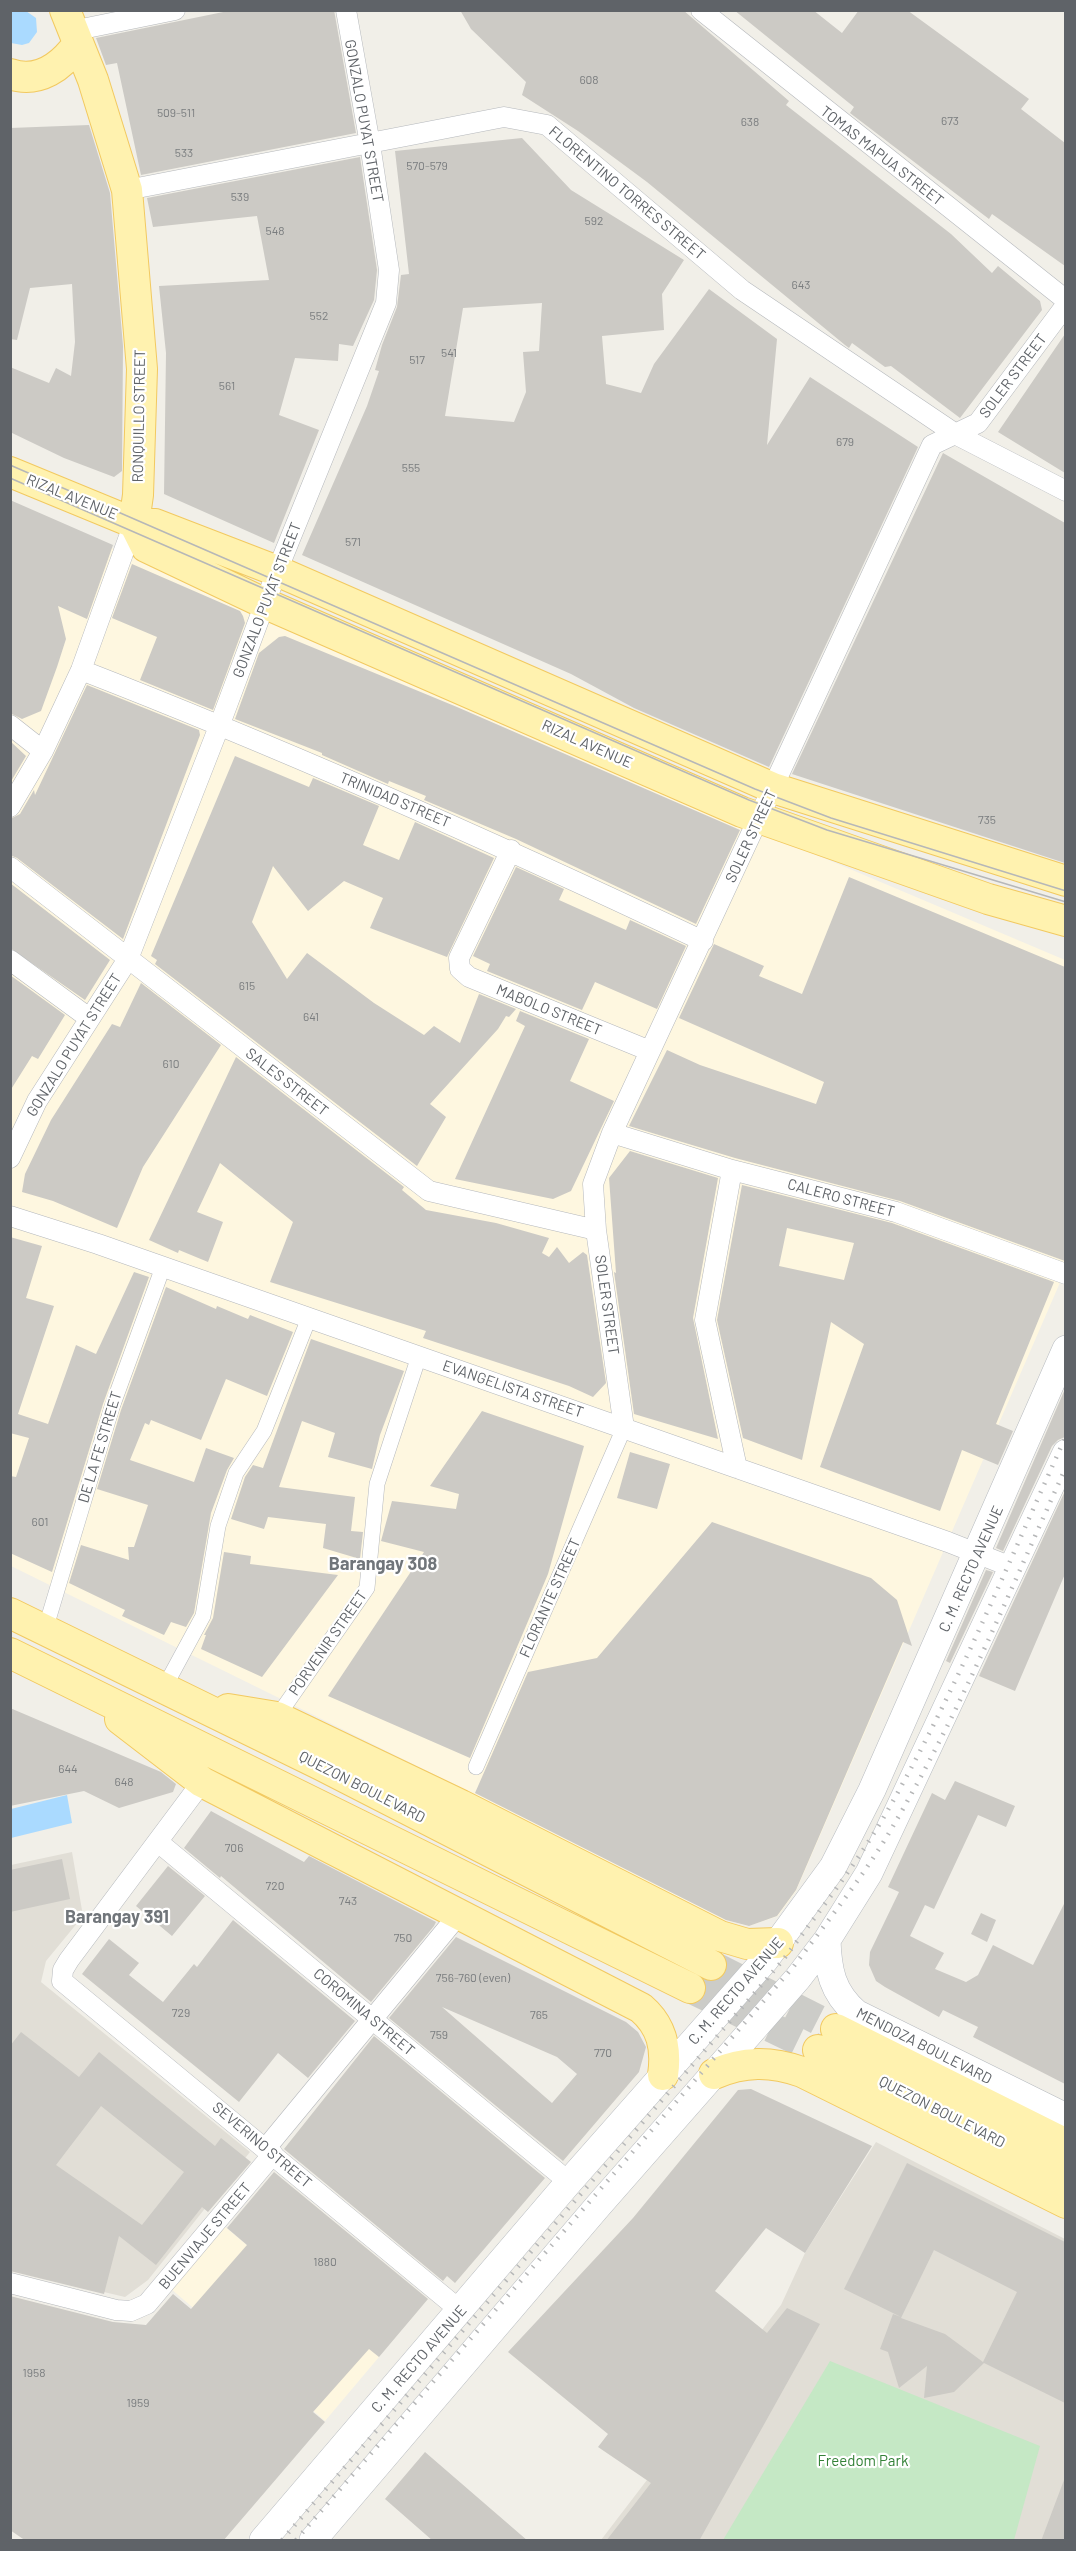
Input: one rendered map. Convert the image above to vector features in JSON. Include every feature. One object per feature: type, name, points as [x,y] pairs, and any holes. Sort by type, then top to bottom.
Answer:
[{"type":"main road","points":[[10,74],[18,77],[42,75],[63,63],[72,29]]},
{"type":"main road","name":"RONQUILLO STREET","points":[[72,29],[93,80],[127,190],[142,369],[138,495],[134,523]]},
{"type":"main road","name":"RIZAL AVENUE","points":[[10,472],[134,523],[155,524],[277,571],[773,788],[1065,881]]},
{"type":"main road","name":"RIZAL AVENUE","points":[[134,523],[146,548],[266,604],[758,819],[988,899],[1065,921]]},
{"type":"main road","name":"C. M. RECTO AVENUE","points":[[263,2541],[569,2182],[777,1943],[838,1858],[872,1790],[978,1553],[1065,1349]]},
{"type":"main road","points":[[314,2541],[501,2319],[798,1978],[827,1940],[869,1873],[1014,1568],[1065,1453]]},
{"type":"main road","name":"QUEZON BOULEVARD","points":[[10,1613],[164,1688],[711,1965]]},
{"type":"main road","points":[[10,1653],[690,1988]]},
{"type":"main road","points":[[81,1687],[152,1746],[202,1782],[641,2008],[653,2019],[661,2036],[665,2055],[663,2076]]},
{"type":"main road","points":[[193,1703],[277,1717],[461,1805],[720,1936],[747,1944],[777,1943]]},
{"type":"main road","name":"MENDOZA BOULEVARD","points":[[827,1940],[832,1981],[839,1996],[856,2013],[1065,2117]]},
{"type":"main road","name":"QUEZON BOULEVARD","points":[[1065,2144],[827,2039],[1065,2174]]},
{"type":"main road","points":[[714,2074],[738,2066],[760,2063],[776,2064],[802,2072],[1065,2203]]},
{"type":"main road","points":[[468,2303],[501,2319]]},
{"type":"street","points":[[72,29],[175,10]]},
{"type":"street","name":"GONZALO PUYAT STREET","points":[[10,1158],[37,1101],[128,958],[277,571],[386,303],[389,270],[370,144],[345,10]]},
{"type":"street","name":"TOMAS MAPUA STREET","points":[[700,10],[1065,300]]},
{"type":"street","name":"FLORENTINO TORRES STREET","points":[[127,190],[504,117],[547,125],[742,290],[957,435],[1065,491]]},
{"type":"street","name":"SOLER STREET","points":[[624,1428],[596,1230],[593,1184],[612,1133],[932,445],[978,423],[1065,305]]},
{"type":"street","name":"RONQUILLO STREET","points":[[10,807],[43,751],[81,670],[134,523]]},
{"type":"street","name":"TRINIDAD STREET","points":[[81,670],[220,724],[511,850],[703,941]]},
{"type":"street","points":[[10,725],[43,751]]},
{"type":"street","name":"MABOLO STREET","points":[[511,850],[459,958],[460,969],[469,977],[650,1051]]},
{"type":"street","name":"SALES STREET","points":[[10,867],[429,1191],[596,1230]]},
{"type":"street","points":[[10,960],[89,1018]]},
{"type":"street","name":"CALERO STREET","points":[[612,1133],[732,1170],[896,1212],[1065,1275]]},
{"type":"street","points":[[732,1170],[705,1320],[737,1468]]},
{"type":"street","name":"EVANGELISTA STREET","points":[[10,1216],[419,1356],[978,1553],[1014,1568]]},
{"type":"street","name":"DE LA FE STREET","points":[[45,1630],[112,1407],[163,1267]]},
{"type":"street","points":[[164,1688],[203,1616],[218,1526],[236,1473],[264,1431],[309,1318]]},
{"type":"street","name":"PORVENIR STREET","points":[[277,1717],[367,1588],[377,1484],[419,1356]]},
{"type":"street","name":"FLORANTE STREET","points":[[476,1767],[624,1428]]},
{"type":"street","points":[[158,1842],[202,1782]]},
{"type":"street","name":"SEVERINO STREET","points":[[158,1842],[69,1960],[63,1970],[62,1981],[270,2151],[468,2303]]},
{"type":"street","name":"COROMINA STREET","points":[[158,1842],[569,2182]]},
{"type":"street","name":"BUENVIAJE STREET","points":[[10,2283],[116,2310],[131,2311],[147,2304],[372,2019],[460,1913]]},
{"type":"shaded area","points":[[11,504],[760,831],[1065,960],[1065,1271],[796,1891],[778,1916],[749,1926],[720,1919],[474,1794],[11,1566]]},
{"type":"shaded area","points":[[72,1852],[83,1916],[46,1961],[41,1982],[250,2152],[148,2280],[125,2297],[11,2270],[11,1865]]},
{"type":"shaded area","points":[[876,2142],[1065,2239],[1065,2540],[601,2540],[781,2305],[805,2253]]},
{"type":"shaded area","points":[[223,2225],[379,2357],[325,2421],[170,2288]]},
{"type":"green space","name":"Freedom Park","points":[[830,2361],[1040,2446],[1014,2540],[723,2540]]},
{"type":"water","points":[[26,11],[36,18],[37,32],[29,43],[22,45],[11,43],[11,12]]},
{"type":"water","points":[[67,1795],[72,1823],[11,1838],[11,1809]]},
{"type":"building","points":[[233,10],[334,10],[356,133],[141,175],[117,63],[106,65],[96,38]]},
{"type":"building","points":[[460,10],[683,10],[789,101],[786,105],[951,234],[992,273],[998,266],[1040,301],[1042,310],[960,418],[891,366],[885,367],[852,343],[849,348],[647,182],[578,131],[522,95],[526,82],[471,29]]},
{"type":"building","points":[[734,10],[813,10],[842,33],[859,10],[907,10],[1029,99],[1021,109],[1065,143],[1065,266],[992,214],[989,219],[850,113],[854,107]]},
{"type":"building","points":[[89,125],[110,193],[123,346],[122,471],[114,477],[64,458],[10,432],[10,367],[49,383],[56,368],[71,376],[75,342],[72,284],[30,288],[17,340],[10,339],[10,128]]},
{"type":"building","points":[[522,138],[571,190],[684,260],[662,294],[664,330],[602,336],[606,384],[641,393],[654,364],[709,289],[777,339],[767,445],[810,377],[918,447],[769,767],[634,708],[571,674],[302,555],[367,406],[379,371],[375,370],[382,345],[397,307],[401,275],[409,274],[395,151]],"holes":[[[542,303],[539,351],[523,352],[526,392],[514,422],[445,416],[463,308]]]},
{"type":"building","points":[[360,157],[377,270],[374,300],[353,346],[339,344],[338,361],[295,358],[279,415],[319,430],[274,543],[164,494],[166,353],[159,286],[269,280],[257,216],[153,227],[147,198]]},
{"type":"building","points":[[1065,334],[1065,473],[998,432]]},
{"type":"building","points":[[943,453],[1065,523],[1065,863],[792,774]]},
{"type":"building","points":[[10,500],[113,545],[87,619],[58,606],[66,639],[41,711],[22,719],[10,713]]},
{"type":"building","points":[[132,564],[240,611],[243,616],[245,623],[213,710],[140,680],[157,637],[112,618]]},
{"type":"building","points":[[285,636],[457,707],[740,830],[696,924],[516,839],[424,800],[426,796],[389,781],[388,784],[322,755],[322,753],[235,719],[259,653],[279,637]]},
{"type":"building","points":[[87,685],[199,730],[200,735],[123,939],[10,855],[10,819],[20,814],[34,790],[35,795]]},
{"type":"building","points":[[10,741],[26,756],[10,783]]},
{"type":"building","points":[[235,756],[309,787],[313,778],[379,806],[363,845],[399,860],[415,822],[494,858],[447,957],[370,928],[383,898],[344,881],[308,911],[273,866],[252,922],[287,979],[307,953],[374,1003],[424,1035],[434,1026],[460,1043],[479,994],[516,1009],[509,1017],[506,1016],[498,1029],[430,1104],[446,1117],[417,1166],[155,964],[157,960],[151,956]]},
{"type":"building","points":[[516,867],[564,889],[559,900],[626,930],[630,920],[686,946],[657,1009],[595,982],[582,1010],[487,971],[490,964],[473,956]]},
{"type":"building","points":[[849,877],[1065,967],[1065,1261],[900,1201],[735,1158],[629,1126],[667,1050],[700,1065],[816,1104],[824,1082],[679,1018],[714,944],[764,966],[759,976],[802,994]]},
{"type":"building","points":[[10,883],[110,960],[85,1000],[10,948]]},
{"type":"building","points":[[10,975],[65,1015],[38,1059],[32,1056],[10,1091]]},
{"type":"building","points":[[141,983],[221,1045],[143,1167],[117,1228],[53,1201],[22,1192],[25,1174],[51,1120],[112,1024],[120,1027]]},
{"type":"building","points":[[520,1011],[589,1039],[570,1081],[614,1101],[571,1191],[553,1199],[455,1179],[525,1026],[516,1021]]},
{"type":"building","points":[[236,1057],[404,1187],[402,1190],[426,1210],[496,1223],[549,1238],[542,1253],[549,1257],[557,1247],[569,1263],[583,1252],[587,1255],[606,1383],[593,1397],[569,1386],[423,1338],[426,1331],[270,1282],[293,1222],[220,1163],[197,1212],[223,1222],[208,1262],[179,1250],[178,1253],[149,1240]]},
{"type":"building","points":[[630,1151],[718,1178],[693,1318],[718,1439],[634,1414],[614,1272],[616,1273],[609,1178]]},
{"type":"building","points":[[742,1185],[892,1223],[1054,1282],[996,1424],[1013,1431],[998,1465],[962,1450],[940,1511],[820,1467],[864,1344],[831,1322],[802,1460],[743,1438],[717,1320]],"holes":[[[787,1228],[854,1243],[844,1280],[779,1266]]]},
{"type":"building","points":[[10,1237],[42,1246],[26,1298],[54,1306],[18,1414],[48,1424],[76,1345],[96,1354],[134,1272],[149,1277],[103,1404],[52,1572],[10,1553],[10,1476],[16,1477],[29,1438],[10,1433]]},
{"type":"building","points":[[166,1287],[216,1309],[217,1306],[248,1319],[250,1315],[293,1332],[267,1396],[226,1379],[201,1440],[151,1420],[149,1425],[145,1423],[130,1460],[194,1482],[206,1448],[234,1458],[227,1470],[211,1513],[194,1613],[186,1627],[171,1622],[164,1635],[122,1616],[125,1610],[69,1583],[81,1545],[129,1560],[128,1547],[134,1547],[148,1505],[97,1489],[121,1410]]},
{"type":"building","points":[[311,1339],[404,1371],[380,1435],[372,1469],[328,1457],[335,1433],[302,1421],[279,1487],[355,1497],[351,1531],[363,1532],[360,1559],[323,1548],[326,1524],[268,1517],[264,1529],[231,1519],[245,1477],[253,1465],[263,1468]]},
{"type":"building","points":[[1065,1389],[1065,1437],[1052,1446],[1003,1551],[996,1548]]},
{"type":"building","points":[[482,1411],[584,1446],[548,1574],[470,1758],[328,1696],[424,1552],[381,1541],[392,1501],[456,1509],[459,1494],[430,1486]]},
{"type":"building","points":[[630,1452],[670,1464],[657,1509],[617,1498]]},
{"type":"building","points":[[1065,1491],[1065,1574],[1015,1691],[979,1676]]},
{"type":"building","points":[[712,1522],[871,1578],[897,1600],[912,1646],[903,1642],[796,1890],[777,1916],[749,1926],[726,1920],[475,1793],[528,1672],[597,1658]]},
{"type":"building","points":[[224,1552],[251,1556],[250,1564],[338,1575],[262,1677],[201,1649],[206,1635],[204,1635],[213,1618]]},
{"type":"building","points":[[986,1570],[993,1572],[950,1663],[946,1661]]},
{"type":"building","points":[[10,1708],[161,1772],[176,1784],[173,1792],[119,1808],[84,1791],[10,1806]]},
{"type":"building","points":[[955,1781],[1015,1806],[1006,1827],[978,1815],[934,1909],[925,1905],[910,1936],[944,1953],[935,1969],[966,1982],[978,1975],[993,1945],[1033,1965],[1065,1902],[1065,2084],[973,2037],[978,2027],[943,2010],[939,2017],[885,1987],[876,1981],[869,1965],[870,1952],[899,1892],[888,1887],[932,1793],[945,1800]]},
{"type":"building","points":[[211,1811],[304,1862],[309,1856],[436,1922],[434,1926],[371,2002],[221,1876],[220,1878],[184,1848]]},
{"type":"building","points":[[62,1859],[70,1899],[10,1912],[10,1870]]},
{"type":"building","points":[[168,1866],[205,1896],[172,1936],[136,1906]]},
{"type":"building","points":[[981,1913],[996,1920],[987,1942],[971,1934]]},
{"type":"building","points":[[233,1920],[355,2021],[308,2078],[278,2053],[239,2102],[82,1974],[109,1939],[139,1963],[129,1975],[163,2002],[194,1964],[197,1967]]},
{"type":"building","points":[[456,1937],[626,2022],[638,2032],[646,2047],[639,2072],[563,2161],[389,2018]],"holes":[[[442,2007],[557,2057],[577,2074],[552,2103]]]},
{"type":"building","points":[[21,2032],[79,2077],[99,2052],[215,2146],[221,2138],[251,2162],[208,2212],[202,2207],[156,2265],[119,2236],[104,2294],[10,2271],[10,2046]],"holes":[[[101,2106],[184,2172],[142,2225],[56,2165]]]},
{"type":"building","points":[[374,2036],[545,2178],[455,2283],[447,2276],[443,2281],[284,2149]]},
{"type":"building","points":[[751,2089],[872,2146],[805,2253],[766,2228],[715,2291],[767,2333],[787,2308],[820,2324],[699,2541],[606,2541],[651,2483],[598,2447],[608,2434],[508,2352],[633,2218],[738,2090]]},
{"type":"building","points":[[907,2163],[1065,2242],[1065,2403],[984,2363],[954,2392],[924,2398],[927,2366],[899,2388],[888,2352],[880,2349],[893,2314],[901,2317],[844,2289]],"holes":[[[934,2250],[1017,2292],[983,2362],[945,2334],[901,2318]]]},
{"type":"building","points":[[274,2172],[428,2299],[379,2357],[369,2349],[313,2412],[325,2422],[223,2541],[26,2541],[10,2530],[10,2296],[113,2322],[146,2325],[173,2294],[191,2309],[247,2245],[227,2228]]},
{"type":"building","points":[[425,2452],[528,2541],[433,2541],[385,2499]]},
{"type":"building","points":[[1064,2480],[1065,2541],[1041,2541]]},
{"type":"tunnel","points":[[711,1965],[836,2029]]},
{"type":"tunnel","points":[[690,1988],[818,2050]]},
{"type":"tram line","points":[[10,465],[755,789],[831,818],[1066,891]]},
{"type":"tram line","points":[[10,478],[749,800],[827,830],[1066,902]]},
{"type":"railway","points":[[282,2540],[783,1960],[849,1871],[885,1815],[935,1723],[1066,1436]]},
{"type":"railway","points":[[296,2540],[794,1966],[873,1859],[920,1778],[965,1691],[1066,1467]]},
{"type":"district","name":"Barangay 308","points":[[383,1564]]},
{"type":"district","name":"Barangay 391","points":[[117,1917]]}]
